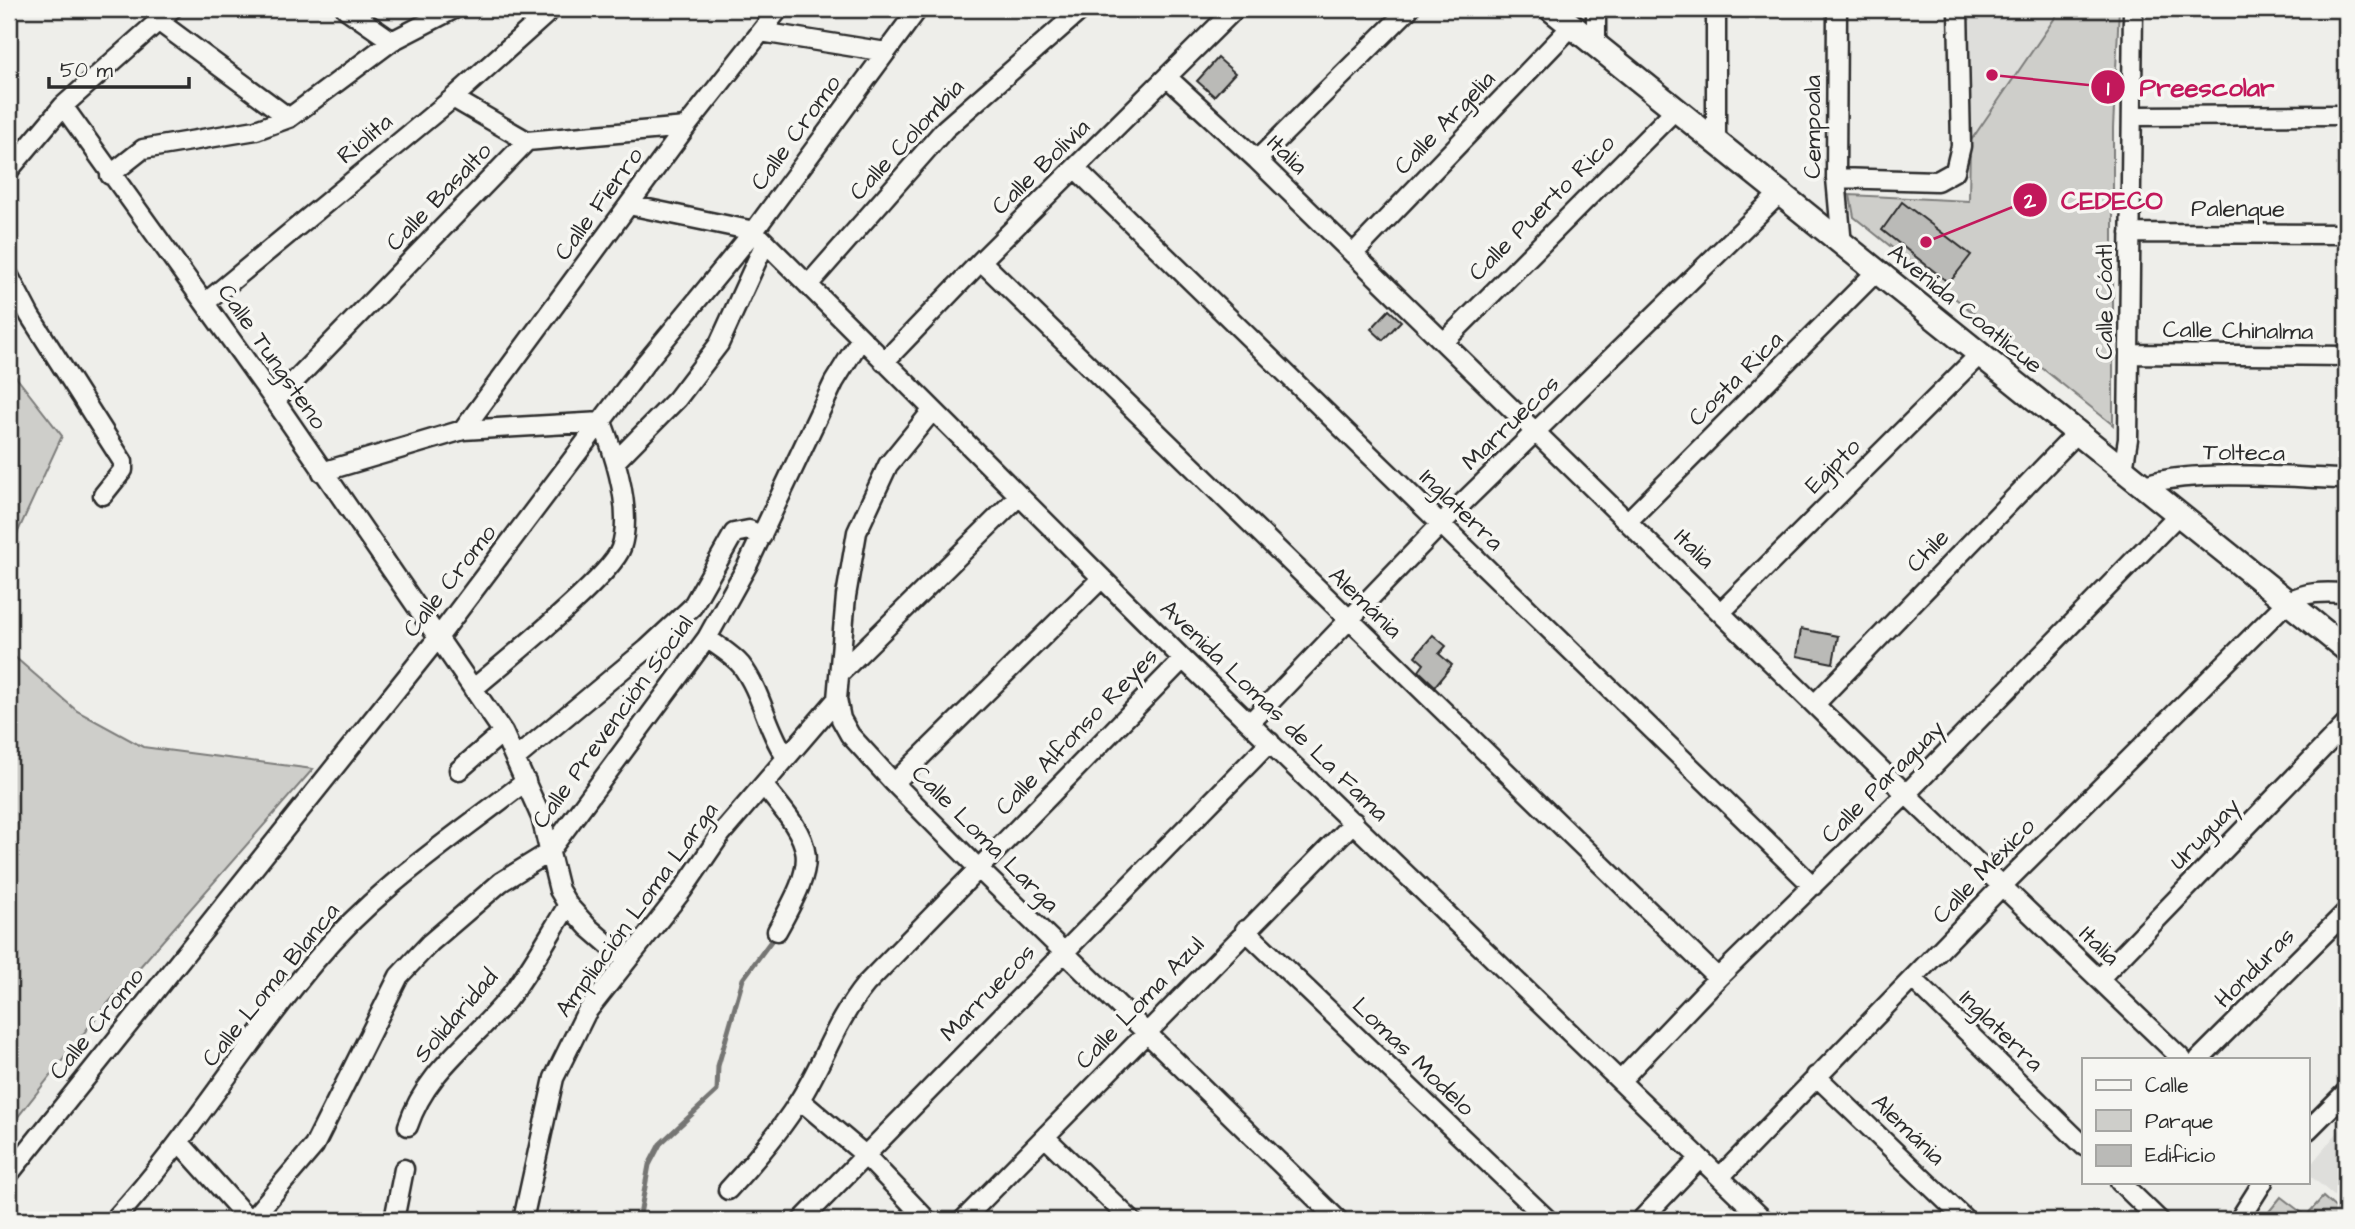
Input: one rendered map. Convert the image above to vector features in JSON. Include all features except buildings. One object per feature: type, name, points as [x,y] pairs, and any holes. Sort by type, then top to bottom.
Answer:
[{"type":"street","points":[[9,170],[63,106],[172,9]]},
{"type":"street","points":[[346,9],[392,41]]},
{"type":"street","points":[[110,175],[143,149],[256,130],[289,118],[392,41],[454,9]]},
{"type":"street","name":"Riolita","points":[[205,303],[453,98],[552,9]]},
{"type":"street","name":"Calle Fierro","points":[[463,430],[686,127],[779,9]]},
{"type":"street","name":"Calle Cromo","points":[[9,1174],[437,639],[643,366],[759,237],[886,52],[919,9]]},
{"type":"street","name":"Calle Colombia","points":[[808,285],[945,129],[1082,9]]},
{"type":"street","name":"Calle Bolivia","points":[[884,362],[981,261],[1236,9]]},
{"type":"street","points":[[1257,160],[1409,9]]},
{"type":"street","name":"Avenida Coatlicue","points":[[1551,9],[2346,649]]},
{"type":"street","points":[[1595,45],[1596,9]]},
{"type":"street","points":[[1716,9],[1716,143]]},
{"type":"street","name":"Cempoala","points":[[1837,9],[1836,178],[1842,245]]},
{"type":"street","points":[[1836,178],[1937,181],[1955,171],[1961,146],[1958,9]]},
{"type":"street","name":"Calle Cóatl","points":[[2123,470],[2128,439],[2133,9]]},
{"type":"street","points":[[158,21],[289,118]]},
{"type":"street","name":"Calle Argelia","points":[[1353,254],[1572,26]]},
{"type":"street","points":[[761,32],[886,52]]},
{"type":"street","name":"Italia","points":[[1168,78],[1257,160],[1536,434],[1629,520],[1906,794],[2181,1058]]},
{"type":"street","points":[[453,98],[527,141]]},
{"type":"street","name":"Calle Tungsteno","points":[[63,106],[110,175],[275,401],[503,732],[541,817],[559,890],[568,905]]},
{"type":"street","name":"Calle Puerto Rico","points":[[1444,342],[1675,110]]},
{"type":"street","points":[[2132,116],[2346,116]]},
{"type":"street","name":"Calle Basalto","points":[[275,401],[527,141],[686,127]]},
{"type":"street","name":"Inglaterra","points":[[1075,168],[1813,886]]},
{"type":"street","name":"Marruecos","points":[[1250,723],[1441,524],[1780,193]]},
{"type":"street","points":[[617,460],[677,399],[719,344],[759,237],[629,205]]},
{"type":"street","name":"Palenque","points":[[2130,233],[2346,234]]},
{"type":"street","name":"Avenida Lomas de La Fama","points":[[759,237],[1183,659],[1764,1220]]},
{"type":"street","name":"Alemánia","points":[[981,261],[1718,978]]},
{"type":"street","name":"Costa Rica","points":[[1629,520],[1877,271]]},
{"type":"street","points":[[9,276],[30,316],[123,462],[123,470],[103,495]]},
{"type":"street","name":"Calle Prevención Social","points":[[250,1220],[314,1146],[399,976],[430,943],[491,890],[548,853],[706,638],[762,536],[834,382],[860,340]]},
{"type":"street","name":"Calle Chinalma","points":[[2129,354],[2346,356]]},
{"type":"street","name":"Egipto","points":[[1722,611],[1979,355]]},
{"type":"street","name":"Calle Loma Larga","points":[[932,411],[888,465],[857,532],[847,584],[837,699],[841,719],[850,735],[894,783],[979,869],[1338,1220]]},
{"type":"street","points":[[323,472],[463,430],[602,422],[617,460],[624,534],[614,561],[473,690]]},
{"type":"street","name":"Chile","points":[[1815,704],[2077,433]]},
{"type":"street","name":"Tolteca","points":[[2143,486],[2161,478],[2346,479]]},
{"type":"street","points":[[841,672],[1018,497]]},
{"type":"street","name":"Calle Paraguay","points":[[1620,1081],[1718,978],[1906,794],[2178,515]]},
{"type":"street","points":[[516,758],[647,649],[692,607],[734,533],[749,530],[762,536]]},
{"type":"street","points":[[894,783],[1102,578]]},
{"type":"street","points":[[2287,603],[2310,593],[2346,593]]},
{"type":"street","name":"Calle México","points":[[1720,1177],[2002,886],[2287,603]]},
{"type":"street","points":[[706,638],[739,662],[751,681],[772,737],[786,757]]},
{"type":"street","name":"Calle Alfonso Reyes","points":[[728,1190],[800,1100],[852,1001],[1183,659]]},
{"type":"street","name":"Ampliación Loma Larga","points":[[523,1220],[554,1078],[586,1013],[625,960],[682,891],[721,834],[837,699]]},
{"type":"street","name":"Uruguay","points":[[2099,979],[2346,724]]},
{"type":"street","points":[[459,770],[503,732]]},
{"type":"street","name":"Marruecos","points":[[802,1220],[1270,742]]},
{"type":"street","name":"Calle Loma Blanca","points":[[114,1220],[180,1143],[316,960],[371,900],[414,863],[526,781]]},
{"type":"street","points":[[763,785],[796,823],[807,850],[802,881],[777,931]]},
{"type":"street","name":"Calle Loma Azul","points":[[963,1220],[1145,1031],[1354,822]]},
{"type":"street","points":[[568,905],[625,960]]},
{"type":"street","name":"Solidaridad","points":[[408,1126],[431,1081],[446,1060],[508,999],[568,905]]},
{"type":"street","name":"Honduras","points":[[2200,1058],[2346,912]]},
{"type":"street","name":"Lomas Modelo","points":[[1245,930],[1548,1220]]},
{"type":"street","name":"Inglaterra","points":[[1913,979],[2082,1144]]},
{"type":"street","name":"Alemánia","points":[[1816,1076],[1966,1220]]},
{"type":"street","points":[[2310,1128],[2346,1092]]},
{"type":"street","points":[[800,1100],[865,1155],[926,1220]]},
{"type":"street","points":[[1045,1137],[1131,1220]]},
{"type":"street","points":[[180,1143],[250,1220]]},
{"type":"street","points":[[1641,1220],[1700,1158]]},
{"type":"street","points":[[394,1220],[404,1168]]},
{"type":"street","points":[[2122,1184],[2159,1220]]},
{"type":"street","points":[[2239,1220],[2262,1184]]},
{"type":"shaded area","points":[[1969,9],[2061,9],[1970,142]]},
{"type":"shaded area","points":[[2346,1122],[2346,1206],[2310,1176],[2310,1166]]},
{"type":"green space","points":[[2061,9],[2119,9],[2113,128],[2113,425],[1854,217],[1850,195],[1969,201],[1970,142]]},
{"type":"green space","points":[[9,368],[62,436],[9,551]]},
{"type":"green space","points":[[9,652],[77,711],[143,747],[313,769],[103,1009],[9,1128]]},
{"type":"green space","points":[[2281,1197],[2306,1216],[2323,1197],[2346,1217],[2346,1220],[2262,1220]]},
{"type":"waterway","points":[[639,1220],[649,1165],[660,1144],[717,1091],[718,1066],[743,979],[771,941]]},
{"type":"place","name":"Preescolar","points":[[1992,75]]},
{"type":"place","name":"CEDECO","points":[[1926,242]]}]
